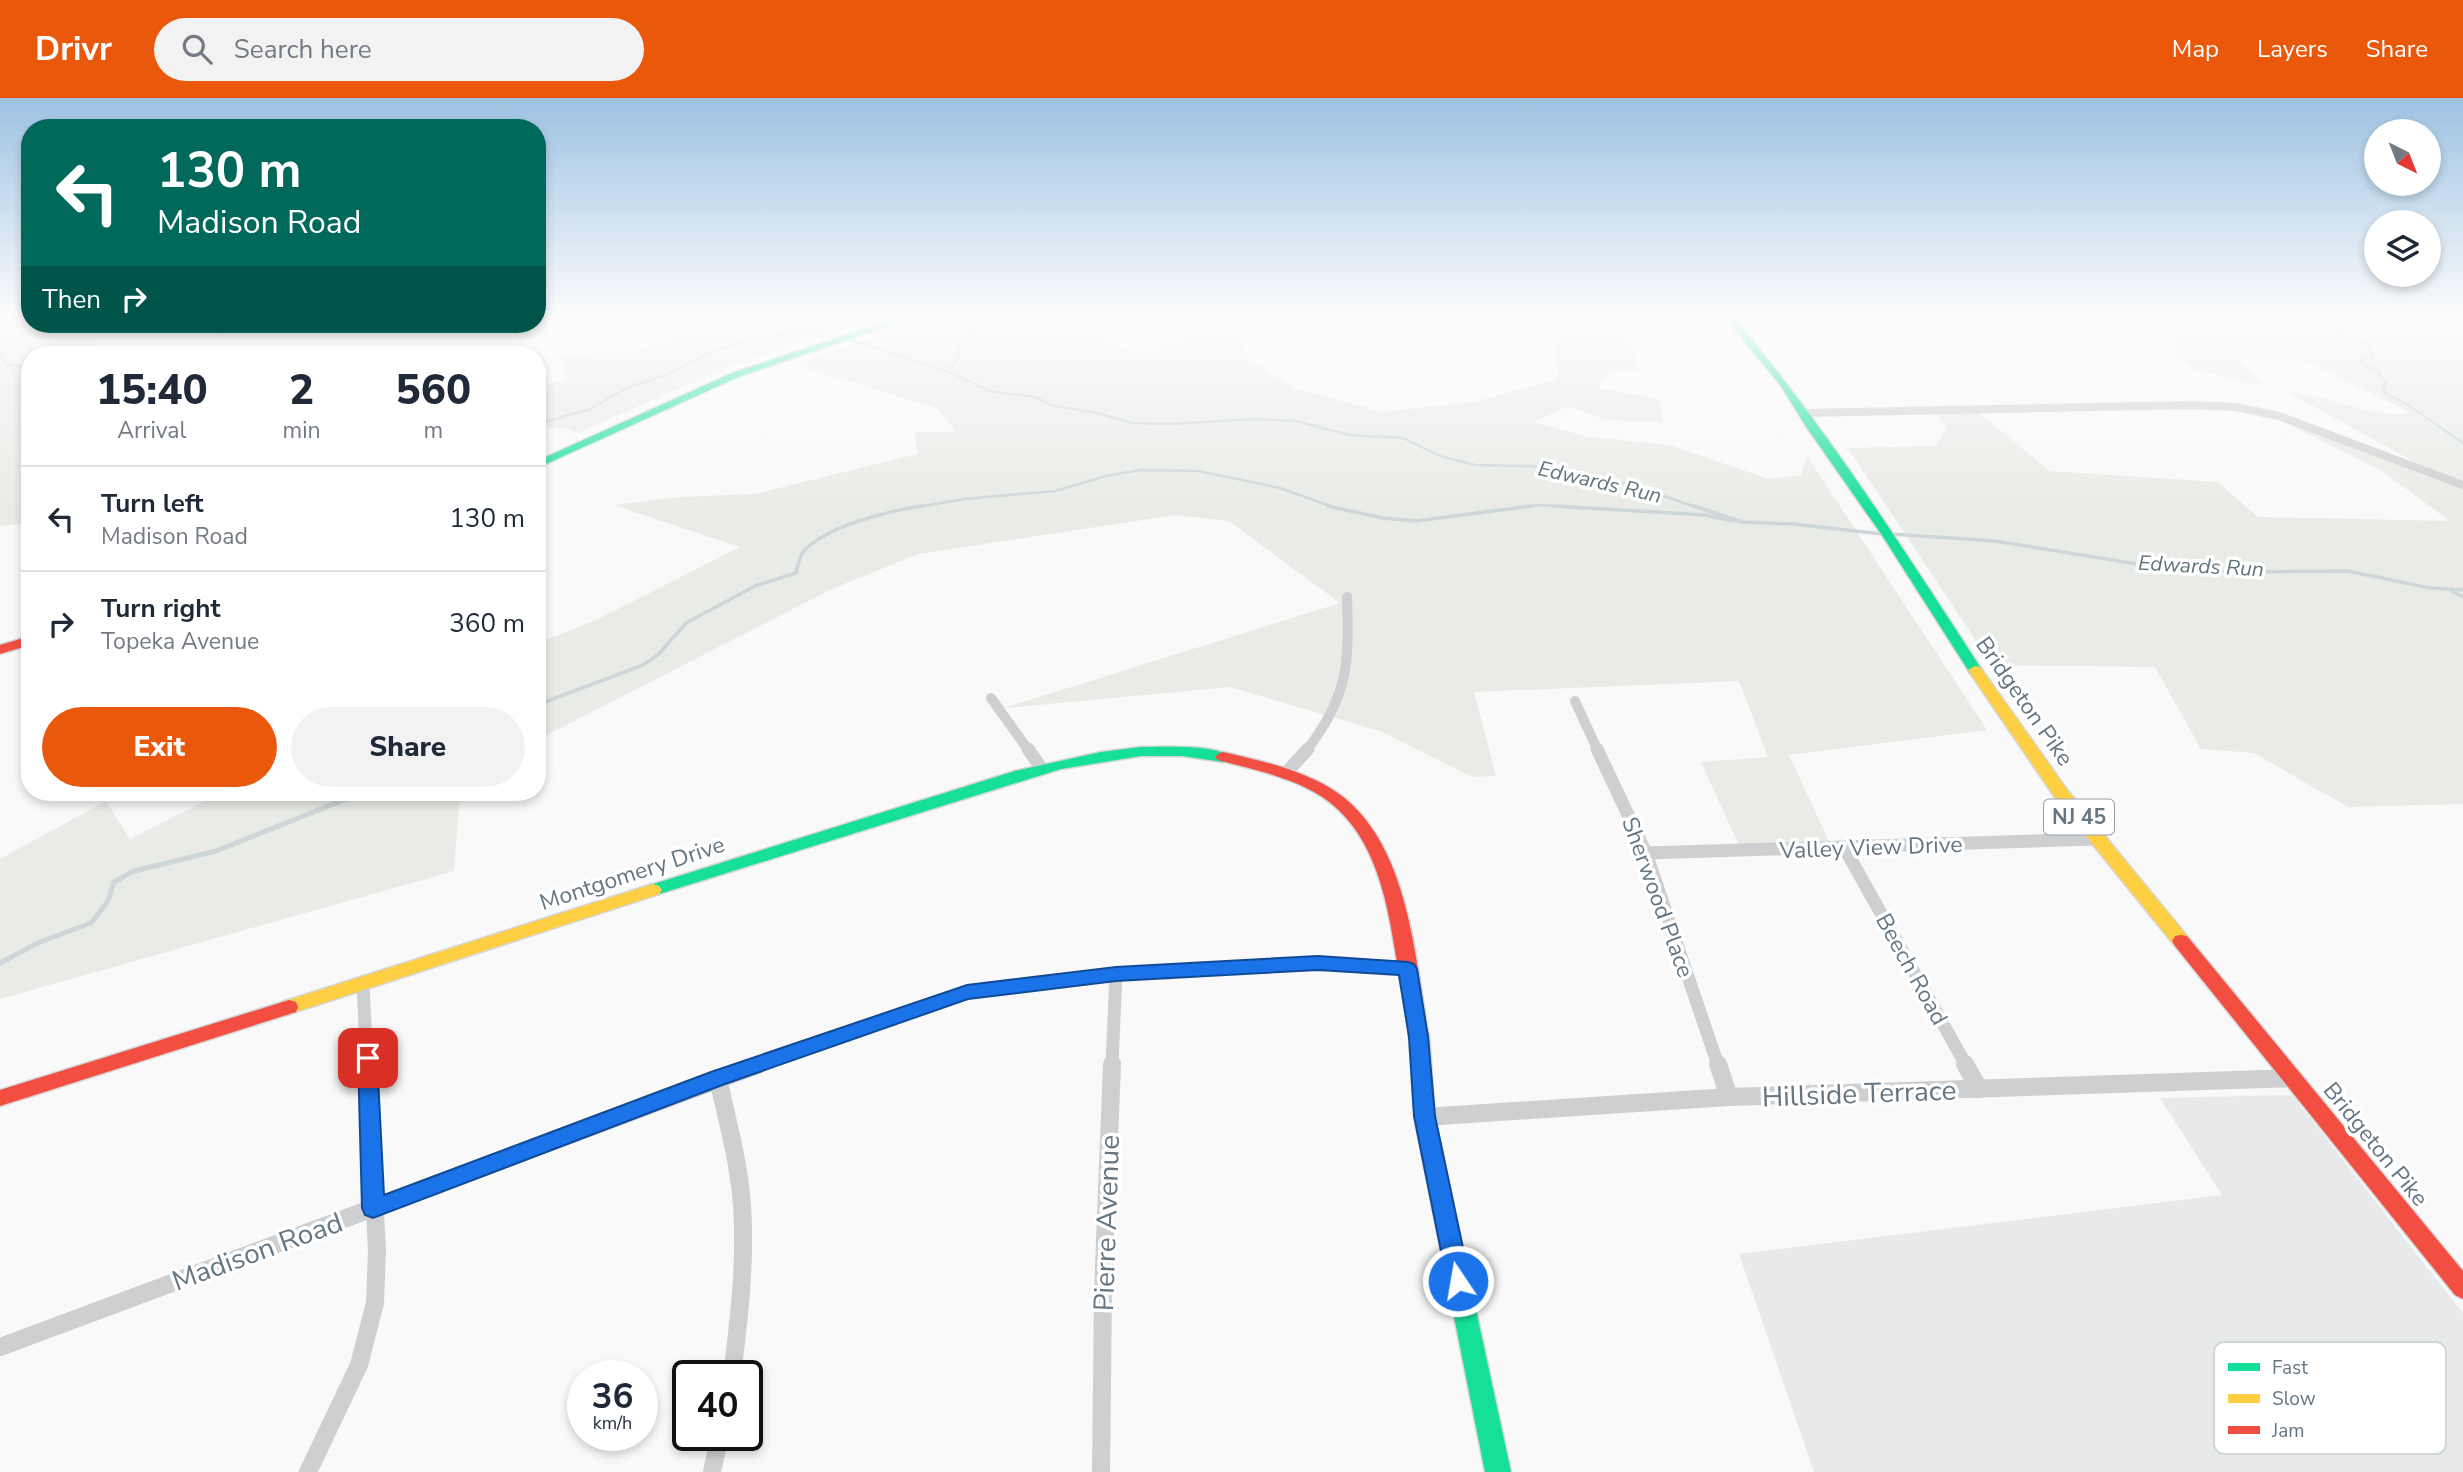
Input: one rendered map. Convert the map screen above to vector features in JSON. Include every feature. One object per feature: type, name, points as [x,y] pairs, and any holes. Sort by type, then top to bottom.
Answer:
[{"type":"street","points":[[546,461],[715,383]]},
{"type":"street","name":"Bridgeton Pike","points":[[1783,383],[1820,440],[1888,534],[1977,673],[2096,839],[2463,1289]]},
{"type":"street","points":[[1804,413],[2193,405],[2236,407],[2267,412],[2295,421],[2463,485]]},
{"type":"street","points":[[1285,774],[1327,726],[1342,692],[1349,663],[1347,597]]},
{"type":"street","points":[[0,650],[21,643]]},
{"type":"street","points":[[991,698],[1042,769]]},
{"type":"street","name":"Sherwood Place","points":[[1576,701],[1646,853],[1729,1097]]},
{"type":"street","name":"Montgomery Drive","points":[[0,1098],[363,985],[727,865],[1042,769],[1107,752],[1139,749],[1182,750],[1217,755],[1285,774],[1334,798],[1364,829],[1380,852],[1398,903],[1419,1037],[1424,1116],[1498,1472]]},
{"type":"street","name":"Valley View Drive","points":[[1646,853],[1845,849],[2096,839]]},
{"type":"street","name":"Beech Road","points":[[1845,849],[1979,1089]]},
{"type":"street","name":"Madison Road","points":[[0,1347],[718,1078],[967,992],[1116,974],[1318,963],[1408,969]]},
{"type":"street","name":"Pierre Avenue","points":[[1101,1472],[1103,1292],[1116,974]]},
{"type":"street","points":[[308,1472],[359,1365],[375,1303],[377,1250],[363,985]]},
{"type":"street","points":[[718,1078],[733,1143],[742,1204],[741,1305],[734,1360]]},
{"type":"street","name":"Hillside Terrace","points":[[1424,1116],[1729,1097],[2293,1078]]},
{"type":"street","points":[[712,1472],[717,1451]]},
{"type":"shaded area","points":[[0,383],[21,383],[21,524],[0,526]]},
{"type":"shaded area","points":[[691,383],[578,433],[564,428],[546,429],[546,384]]},
{"type":"shaded area","points":[[855,383],[1286,383],[1294,388],[1382,412],[1474,402],[1543,383],[1602,383],[1598,388],[1659,399],[1663,422],[1606,420],[1568,406],[1534,422],[1588,437],[1669,445],[1769,479],[1801,475],[1807,456],[1987,730],[1789,755],[1831,846],[1741,850],[1701,762],[1768,757],[1739,681],[1474,692],[1496,776],[1472,777],[1380,731],[1230,687],[1004,708],[1340,603],[1229,521],[1175,515],[918,554],[832,589],[546,735],[546,640],[598,619],[740,547],[614,505],[680,497],[755,494],[917,454],[915,432],[956,432],[938,409]]},
{"type":"shaded area","points":[[2351,383],[2463,383],[2463,804],[2348,807],[2254,753],[2201,749],[2155,667],[1992,665],[1848,448],[1936,446],[1947,427],[1936,414],[1978,412],[2050,471],[2218,482],[2258,517],[2450,521],[2382,471],[2278,419],[2418,464],[2289,393],[2304,394],[2382,413],[2411,413]]},
{"type":"shaded area","points":[[106,801],[130,839],[205,801],[459,801],[454,871],[0,999],[0,859]]},
{"type":"shaded area","points":[[2292,1095],[2463,1313],[2463,1472],[1814,1472],[1739,1254],[2222,1195],[2160,1098]]},
{"type":"waterway","points":[[546,422],[591,409],[626,388],[641,383]]},
{"type":"waterway","name":"Edwards Run","points":[[973,383],[990,391],[1035,397],[1054,406],[1097,413],[1132,423],[1170,424],[1256,419],[1296,421],[1349,435],[1403,438],[1440,456],[1475,465],[1530,466],[1583,474],[1637,487],[1699,508]]},
{"type":"waterway","points":[[2387,383],[2383,388],[2385,393],[2405,403],[2463,443]]},
{"type":"waterway","points":[[918,507],[965,499],[1055,491],[1106,476],[1141,470],[1198,471],[1280,488],[1334,507]]},
{"type":"waterway","points":[[918,507],[922,506]]},
{"type":"waterway","points":[[1328,506],[1334,507]]},
{"type":"waterway","points":[[1334,507],[1383,518],[1416,521],[1531,506]]},
{"type":"waterway","points":[[1517,508],[1531,506]]},
{"type":"waterway","points":[[1531,506],[1584,508]]},
{"type":"waterway","points":[[1554,506],[1705,515],[1734,521]]},
{"type":"waterway","name":"Edwards Run","points":[[1694,506],[1742,522],[1793,524],[1882,534]]},
{"type":"waterway","points":[[546,702],[643,665],[658,655],[686,623],[755,586],[796,573],[803,552],[826,535],[858,521],[918,507]]},
{"type":"waterway","points":[[911,508],[918,507]]},
{"type":"waterway","name":"Edwards Run","points":[[1891,534],[1995,541],[2162,568],[2224,572],[2348,571],[2430,588],[2463,590]]},
{"type":"waterway","points":[[2452,591],[2463,597]]},
{"type":"waterway","points":[[0,963],[40,942],[91,923],[108,901],[114,882],[134,871],[216,851],[341,801]]},
{"type":"traffic: fast","points":[[546,461],[717,383]]},
{"type":"traffic: fast","points":[[1783,383],[1888,534],[1975,670]]},
{"type":"traffic: fast","points":[[653,890],[1060,764],[1141,752],[1182,752],[1223,757]]},
{"type":"traffic: fast","points":[[1419,1036],[1425,1120],[1498,1472]]},
{"type":"traffic: slow","points":[[1975,670],[2062,795],[2181,941]]},
{"type":"traffic: slow","points":[[289,1007],[653,890]]},
{"type":"traffic: jam","points":[[0,650],[21,643]]},
{"type":"traffic: jam","points":[[1223,757],[1280,772],[1321,789],[1352,814],[1367,833],[1379,854],[1394,900],[1419,1036]]},
{"type":"traffic: jam","points":[[2181,941],[2463,1288]]},
{"type":"traffic: jam","points":[[0,1098],[289,1007]]},
{"type":"route","points":[[368,1058],[373,1208],[718,1078],[967,992],[1116,974],[1318,963],[1408,969],[1419,1037],[1424,1116],[1458,1281]]}]
